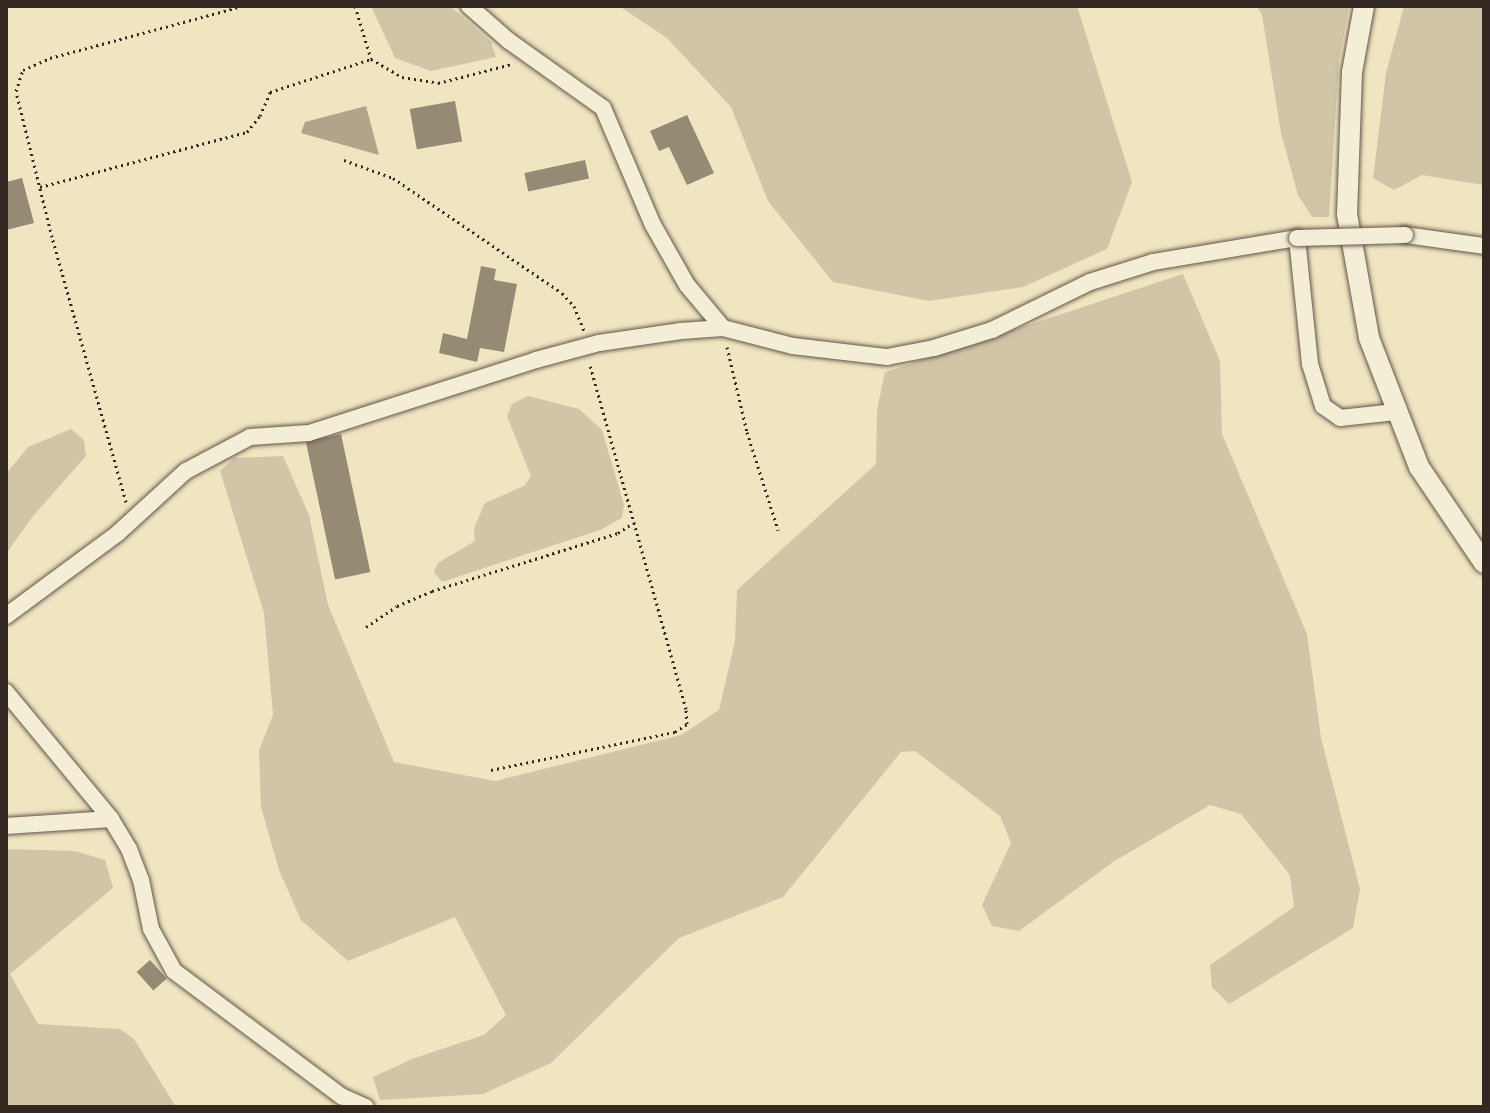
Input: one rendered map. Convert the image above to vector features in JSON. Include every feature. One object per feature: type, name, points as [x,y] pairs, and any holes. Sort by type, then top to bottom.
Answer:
[{"type":"street","points":[[469,6],[603,108],[653,225],[687,285],[723,328]]},
{"type":"street","points":[[1364,6],[1352,72],[1347,214],[1369,338],[1396,412],[1427,480],[1484,563]]},
{"type":"street","points":[[6,616],[132,521],[186,471],[250,437],[309,433],[590,345],[723,328],[793,346],[887,357],[934,348],[992,330],[1090,282],[1153,262],[1297,238],[1405,235],[1484,246]]},
{"type":"street","points":[[1297,238],[1310,364],[1323,406],[1340,418],[1396,412]]},
{"type":"street","points":[[6,692],[111,819],[129,849],[141,880],[151,929],[174,971],[341,1096],[366,1107]]},
{"type":"street","points":[[6,826],[111,819]]},
{"type":"path","points":[[132,521],[16,91],[23,70],[50,58],[243,6]]},
{"type":"path","points":[[355,6],[371,59],[402,77],[438,83],[536,58]]},
{"type":"path","points":[[40,187],[247,132],[260,116],[270,92],[371,59]]},
{"type":"path","points":[[344,160],[393,178],[562,293],[574,306],[590,345],[588,361],[686,709],[687,724],[675,732],[491,770]]},
{"type":"path","points":[[723,328],[747,432],[778,530]]},
{"type":"path","points":[[366,627],[397,606],[432,591],[618,533],[635,522]]},
{"type":"shaded area","points":[[371,6],[450,6],[491,42],[496,57],[431,71],[395,58]]},
{"type":"shaded area","points":[[619,6],[1077,6],[1132,182],[1107,249],[1023,287],[929,301],[833,282],[768,201],[731,107],[667,38]]},
{"type":"shaded area","points":[[1257,6],[1349,6],[1339,61],[1329,217],[1312,217],[1298,195],[1281,133],[1262,15]]},
{"type":"shaded area","points":[[1404,6],[1484,6],[1484,185],[1422,175],[1394,190],[1373,178],[1386,73]]},
{"type":"shaded area","points":[[366,106],[379,155],[301,133],[305,122]]},
{"type":"shaded area","points":[[1183,274],[1220,361],[1222,434],[1307,634],[1321,738],[1360,889],[1353,928],[1229,1004],[1212,987],[1210,965],[1294,907],[1290,875],[1241,814],[1210,805],[1113,862],[1019,931],[992,926],[982,905],[1011,843],[1000,816],[915,751],[901,752],[783,897],[679,938],[551,1063],[483,1094],[380,1100],[373,1077],[412,1059],[484,1035],[506,1015],[455,917],[348,961],[301,920],[279,870],[261,807],[259,750],[273,715],[264,613],[220,471],[234,458],[283,456],[309,515],[328,605],[394,762],[495,781],[681,735],[719,710],[735,641],[737,590],[876,464],[877,410],[885,372]]},
{"type":"shaded area","points":[[528,396],[579,409],[602,430],[624,505],[622,518],[600,530],[442,582],[434,572],[438,563],[475,541],[474,528],[485,503],[524,486],[531,476],[507,416],[512,404]]},
{"type":"shaded area","points":[[71,429],[84,440],[86,456],[33,516],[6,554],[6,474],[28,447]]},
{"type":"shaded area","points":[[6,849],[75,851],[105,860],[113,888],[10,974],[38,1024],[120,1029],[134,1039],[176,1107],[6,1107]]},
{"type":"building","points":[[455,101],[462,141],[417,149],[410,109]]},
{"type":"building","points":[[687,115],[714,173],[687,185],[669,147],[659,151],[650,131]]},
{"type":"building","points":[[585,160],[589,179],[528,191],[524,173]]},
{"type":"building","points":[[22,178],[34,223],[6,230],[6,182]]},
{"type":"building","points":[[481,266],[496,269],[494,280],[517,284],[504,352],[480,348],[477,362],[439,353],[443,333],[467,339]]},
{"type":"building","points":[[341,434],[370,572],[335,579],[306,441]]},
{"type":"building","points":[[150,960],[167,979],[153,991],[137,972]]}]
